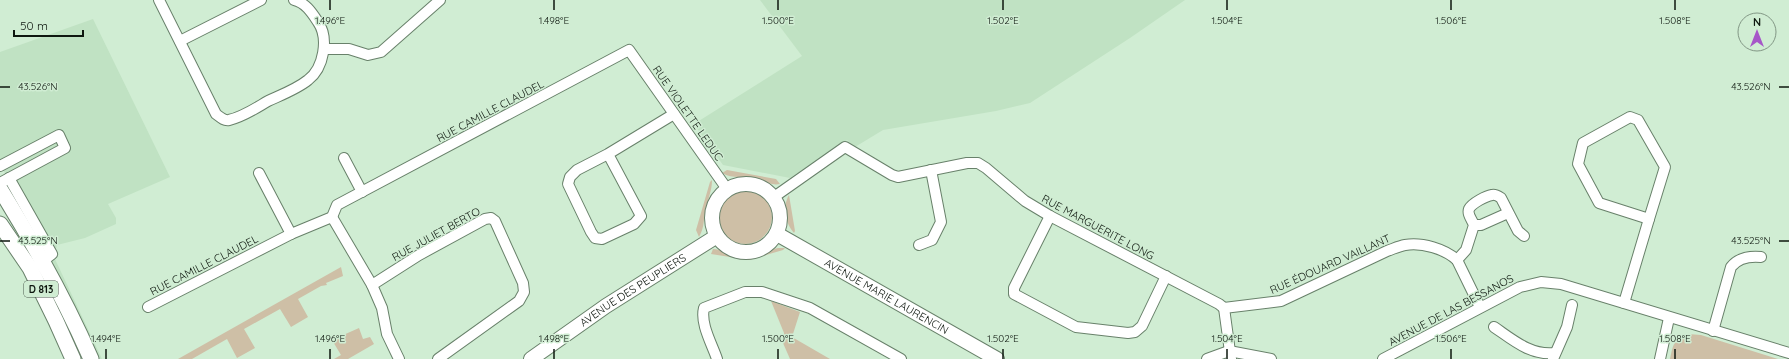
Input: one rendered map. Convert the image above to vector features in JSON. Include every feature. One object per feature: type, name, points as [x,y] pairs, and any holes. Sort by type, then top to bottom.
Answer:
[{"type":"main road","name":"D 813","points":[[5,183],[48,257],[91,359]]},
{"type":"main road","name":"D 813","points":[[0,224],[30,268],[73,359]]},
{"type":"street","points":[[159,0],[216,114],[221,118],[229,120],[246,113],[309,80],[320,64],[325,48],[322,27],[312,12],[300,2],[294,0]]},
{"type":"street","points":[[180,41],[261,0]]},
{"type":"street","points":[[325,48],[349,49],[368,55],[381,52],[440,0]]},
{"type":"street","name":"RUE VIOLETTE LEDUC","points":[[629,50],[727,189]]},
{"type":"street","name":"RUE CAMILLE CLAUDEL","points":[[148,307],[291,234],[332,217],[337,205],[629,50]]},
{"type":"street","points":[[608,154],[641,216],[634,224],[602,239],[596,238],[591,232],[568,184],[570,177],[577,170],[608,154],[674,114]]},
{"type":"street","points":[[1624,303],[1665,166],[1638,120],[1630,117],[1583,143],[1578,164],[1599,203],[1649,219]]},
{"type":"street","points":[[0,166],[59,135],[64,148],[5,183],[0,183]]},
{"type":"street","name":"RUE MARGUERITE LONG","points":[[774,197],[845,147],[892,175],[898,177],[967,163],[978,163],[1025,200],[1050,216],[1224,308]]},
{"type":"street","points":[[344,158],[362,192]]},
{"type":"street","points":[[919,245],[932,240],[941,222],[931,170]]},
{"type":"street","points":[[259,173],[291,234]]},
{"type":"street","points":[[741,184],[753,184],[763,188],[774,197],[778,205],[780,221],[777,234],[771,242],[750,252],[731,248],[717,236],[712,224],[712,213],[716,201],[727,189],[741,184]]},
{"type":"street","points":[[1480,307],[1457,260],[1466,250],[1474,225],[1469,214],[1469,208],[1474,203],[1492,195],[1501,198],[1518,231],[1524,236]]},
{"type":"street","points":[[1474,225],[1481,225],[1508,213]]},
{"type":"street","points":[[1050,216],[1014,288],[1014,294],[1043,310],[1076,327],[1128,333],[1136,332],[1142,326],[1166,276]]},
{"type":"street","points":[[332,217],[372,285],[382,308],[387,334],[400,359]]},
{"type":"street","name":"RUE JULIET BERTO","points":[[372,285],[419,255],[485,219],[491,218],[495,221],[523,283],[524,292],[519,301],[438,359]]},
{"type":"street","name":"AVENUE MARIE LAURENCIN","points":[[777,234],[997,359]]},
{"type":"street","name":"AVENUE DES PEUPLIERS","points":[[531,359],[606,306],[717,236]]},
{"type":"street","name":"RUE ÉDOUARD VAILLANT","points":[[1224,308],[1281,301],[1387,251],[1405,245],[1419,245],[1432,248],[1451,255],[1457,260]]},
{"type":"street","points":[[1713,330],[1731,267],[1735,262],[1752,256],[1761,257]]},
{"type":"street","name":"AVENUE DE LAS BESSANOS","points":[[1384,359],[1520,287],[1541,282],[1561,284],[1669,318],[1789,353]]},
{"type":"street","points":[[717,359],[704,323],[702,315],[704,308],[745,292],[762,292],[810,308],[901,359]]},
{"type":"street","points":[[1494,327],[1527,349],[1554,356],[1567,327],[1572,305]]},
{"type":"street","points":[[1224,308],[1230,355]]},
{"type":"street","points":[[1660,359],[1669,318]]},
{"type":"street","points":[[1207,359],[1230,355],[1271,359]]},
{"type":"shaded area","points":[[760,0],[1185,0],[1130,38],[1030,103],[996,111],[883,130],[855,147],[847,140],[790,178],[723,165],[694,124],[802,56]]},
{"type":"shaded area","points":[[93,19],[170,177],[108,204],[116,218],[116,224],[85,238],[57,245],[54,257],[102,359],[94,359],[17,195],[0,164],[0,52]]},
{"type":"shaded area","points":[[727,170],[776,179],[780,184],[770,184],[751,177],[734,177],[722,173]]},
{"type":"shaded area","points":[[712,180],[703,226],[699,237],[696,230],[710,182]]},
{"type":"shaded area","points":[[740,190],[750,190],[760,194],[768,202],[772,212],[772,222],[768,232],[760,240],[750,244],[740,244],[730,240],[722,232],[718,222],[718,212],[722,202],[730,194]]},
{"type":"shaded area","points":[[789,195],[795,231],[794,233],[788,225],[785,210]]},
{"type":"shaded area","points":[[778,248],[785,248],[783,250],[749,260],[711,254],[713,249],[717,249],[735,257],[749,258]]},
{"type":"shaded area","points":[[341,267],[343,276],[326,283],[327,285],[321,286],[298,299],[308,317],[291,327],[280,309],[244,329],[255,348],[237,358],[227,339],[192,359],[178,359]]},
{"type":"shaded area","points":[[771,301],[800,312],[792,337],[830,359],[790,359],[783,343],[784,333]]},
{"type":"shaded area","points":[[359,328],[363,339],[370,337],[374,344],[348,359],[334,359],[341,355],[332,340]]},
{"type":"shaded area","points":[[1688,334],[1701,335],[1778,359],[1670,359],[1672,349],[1677,340]]}]
